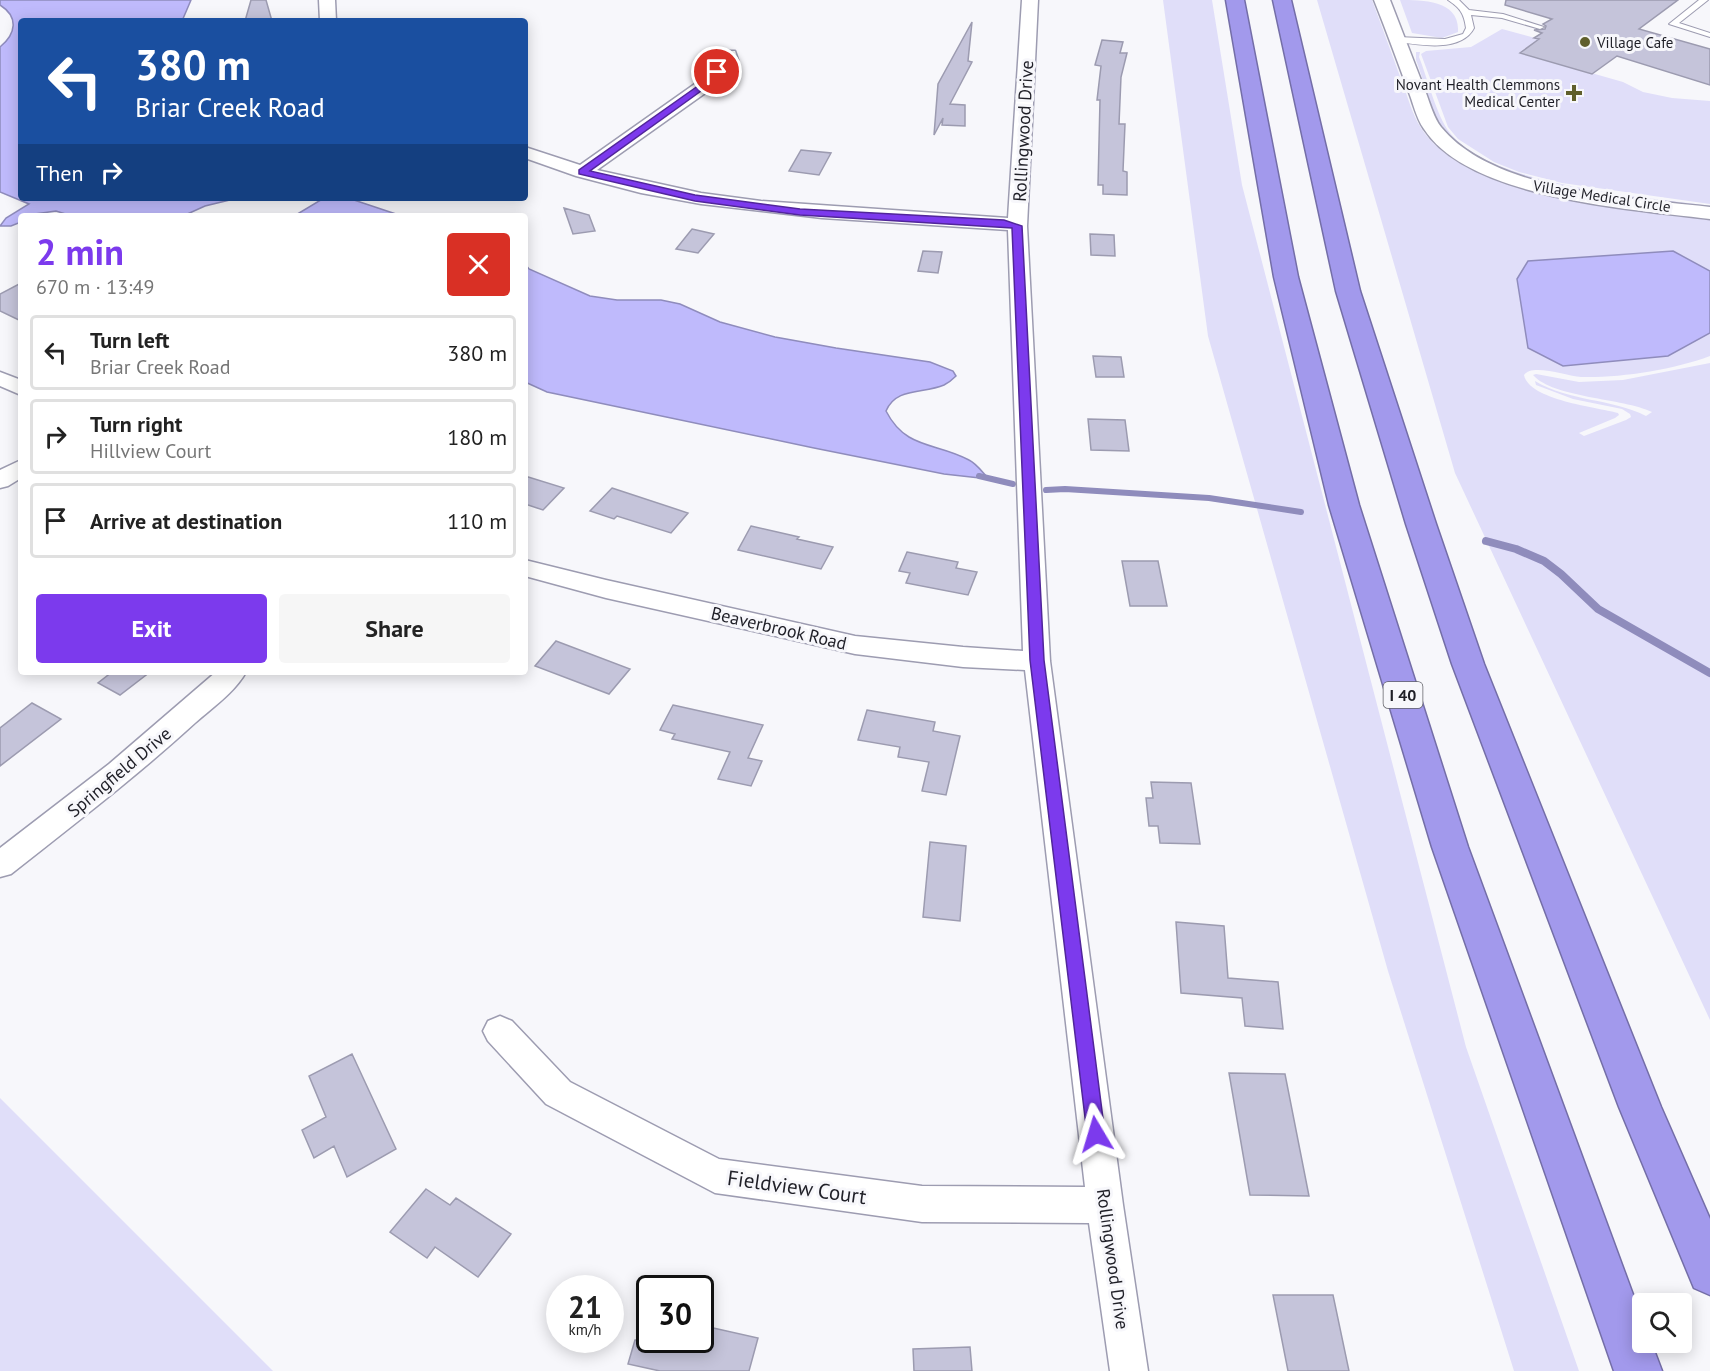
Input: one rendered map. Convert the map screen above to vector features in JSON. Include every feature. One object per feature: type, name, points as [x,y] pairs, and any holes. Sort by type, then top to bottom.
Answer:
[{"type":"highway","name":"I 40","points":[[1235,0],[1286,277],[1344,505],[1450,847],[1638,1371]]},
{"type":"highway","points":[[1282,0],[1348,291],[1420,524],[1472,675],[1640,1107],[1710,1272]]},
{"type":"street","points":[[327,0],[328,18]]},
{"type":"street","name":"Rollingwood Drive","points":[[1030,0],[1017,226],[1037,660],[1105,1205],[1129,1371]]},
{"type":"street","name":"Village Medical Circle","points":[[1382,0],[1431,127],[1441,141],[1461,156],[1498,174],[1537,187],[1710,213]]},
{"type":"street","points":[[582,172],[705,85],[730,60],[729,54]]},
{"type":"street","points":[[528,153],[582,172],[695,198],[800,212],[993,222],[1017,226]]},
{"type":"street","points":[[0,378],[18,387]]},
{"type":"street","points":[[0,481],[18,469]]},
{"type":"street","name":"Beaverbrook Road","points":[[528,569],[606,589],[855,645],[963,657],[1037,660]]},
{"type":"street","name":"Springfield Drive","points":[[0,865],[80,805],[194,710],[230,675]]},
{"type":"street","name":"Fieldview Court","points":[[500,1031],[558,1094],[715,1176],[922,1204],[1105,1205]]},
{"type":"lane","points":[[1397,39],[1437,42],[1455,41],[1465,37],[1471,28],[1464,6],[1452,0]]},
{"type":"lane","points":[[1704,0],[1673,24],[1710,35]]},
{"type":"lane","points":[[1466,12],[1503,16],[1540,27]]},
{"type":"shaded area","points":[[0,0],[191,0],[183,18],[18,18],[18,199],[0,192],[0,47],[12,31],[13,20],[0,5]]},
{"type":"shaded area","points":[[1163,0],[1212,0],[1242,185],[1466,1047],[1579,1371],[1514,1371],[1388,971],[1208,336]]},
{"type":"shaded area","points":[[1317,0],[1372,0],[1421,128],[1444,152],[1475,171],[1512,186],[1554,196],[1710,219],[1710,356],[1663,369],[1629,374],[1581,377],[1534,370],[1524,375],[1529,384],[1550,396],[1618,413],[1619,415],[1615,418],[1579,433],[1584,436],[1626,420],[1631,417],[1630,414],[1622,409],[1573,399],[1536,385],[1535,381],[1562,393],[1619,406],[1646,416],[1652,412],[1639,407],[1556,389],[1533,375],[1579,382],[1623,380],[1710,363],[1710,1020],[1455,473]]},
{"type":"shaded area","points":[[1400,0],[1419,0],[1447,8],[1457,21],[1458,32],[1442,38],[1412,33]]},
{"type":"shaded area","name":"Novant Health Clemmons Medical Center","points":[[1502,29],[1539,39],[1521,53],[1623,82],[1643,92],[1672,98],[1710,101],[1710,204],[1562,183],[1519,172],[1494,162],[1458,139],[1448,127],[1421,54],[1426,51],[1471,47]]},
{"type":"shaded area","points":[[1416,52],[1420,52],[1419,57],[1436,107],[1450,133],[1471,151],[1499,166],[1571,186],[1710,206],[1710,208],[1569,188],[1531,179],[1497,167],[1468,152],[1440,125],[1416,60]]},
{"type":"shaded area","points":[[22,201],[226,201],[190,213],[62,213],[56,211],[18,213],[18,223],[0,226],[6,218],[29,204]]},
{"type":"shaded area","points":[[319,201],[357,201],[393,213],[299,213]]},
{"type":"shaded area","points":[[1673,251],[1710,271],[1710,333],[1668,356],[1563,366],[1528,348],[1517,279],[1528,261]]},
{"type":"shaded area","points":[[528,268],[590,296],[617,300],[661,300],[680,304],[720,322],[775,337],[930,362],[953,371],[956,376],[946,384],[896,398],[886,411],[894,424],[912,439],[969,460],[989,479],[944,474],[547,392],[528,383]]},
{"type":"shaded area","points":[[0,1098],[273,1371],[0,1371]]},
{"type":"building","points":[[251,0],[266,0],[271,18],[246,18]]},
{"type":"building","name":"Novant Health Clemmons Medical Center","points":[[1506,0],[1678,0],[1639,29],[1710,49],[1710,85],[1617,56],[1592,74],[1520,53],[1539,39],[1534,38],[1542,33],[1534,30],[1545,29],[1546,26],[1543,24],[1552,19],[1505,5]]},
{"type":"building","points":[[972,22],[968,61],[972,62],[950,104],[965,105],[965,126],[942,125],[943,118],[934,135],[938,84]]},
{"type":"building","points":[[1102,40],[1123,42],[1120,53],[1127,53],[1121,77],[1119,124],[1125,124],[1123,171],[1127,172],[1127,195],[1103,194],[1103,185],[1098,185],[1100,100],[1097,100],[1101,66],[1095,65]]},
{"type":"building","points":[[801,150],[831,153],[819,175],[789,171]]},
{"type":"building","points":[[564,208],[589,215],[595,231],[573,234]]},
{"type":"building","points":[[692,229],[714,234],[698,253],[676,249]]},
{"type":"building","points":[[1090,234],[1114,235],[1115,256],[1091,255]]},
{"type":"building","points":[[923,251],[942,252],[938,273],[918,271]]},
{"type":"building","points":[[18,285],[18,320],[0,311],[0,294]]},
{"type":"building","points":[[1093,356],[1121,357],[1124,377],[1096,377]]},
{"type":"building","points":[[1088,419],[1125,420],[1129,451],[1091,450]]},
{"type":"building","points":[[528,477],[564,488],[543,510],[528,505]]},
{"type":"building","points":[[612,488],[688,513],[671,533],[617,516],[614,519],[590,511]]},
{"type":"building","points":[[751,526],[833,547],[821,569],[738,550]]},
{"type":"building","points":[[907,552],[958,562],[956,568],[977,572],[968,595],[906,583],[910,573],[899,571]]},
{"type":"building","points":[[1122,561],[1158,561],[1167,606],[1130,606]]},
{"type":"building","points":[[556,641],[630,669],[609,694],[535,666]]},
{"type":"building","points":[[108,675],[146,675],[120,695],[98,683]]},
{"type":"building","points":[[32,703],[61,719],[0,766],[0,728]]},
{"type":"building","points":[[673,705],[763,725],[748,758],[762,761],[751,786],[718,779],[730,752],[672,739],[675,734],[660,730]]},
{"type":"building","points":[[867,710],[935,722],[933,731],[960,736],[946,795],[922,791],[929,762],[898,757],[900,747],[858,740]]},
{"type":"building","points":[[1151,782],[1191,783],[1200,844],[1160,843],[1158,826],[1149,826],[1146,798],[1153,798]]},
{"type":"building","points":[[930,842],[966,846],[960,921],[923,917]]},
{"type":"building","points":[[1176,922],[1224,926],[1228,978],[1278,982],[1283,1029],[1245,1026],[1242,998],[1181,993]]},
{"type":"building","points":[[352,1054],[396,1149],[347,1177],[334,1146],[314,1158],[302,1130],[326,1117],[309,1076]]},
{"type":"building","points":[[1229,1073],[1285,1074],[1309,1196],[1250,1195]]},
{"type":"building","points":[[426,1189],[450,1205],[456,1198],[511,1234],[478,1277],[435,1247],[427,1258],[390,1232]]},
{"type":"building","points":[[1273,1295],[1333,1295],[1349,1371],[1288,1371]]},
{"type":"building","points":[[714,1328],[758,1338],[749,1371],[660,1371],[628,1364],[635,1340],[636,1353],[714,1353]]},
{"type":"building","points":[[970,1347],[972,1371],[914,1371],[913,1349]]},
{"type":"waterway","points":[[979,476],[1013,484]]},
{"type":"waterway","points":[[1046,490],[1065,489],[1209,498],[1301,512]]},
{"type":"waterway","points":[[1486,541],[1516,549],[1544,561],[1598,609],[1710,673]]},
{"type":"place","name":"Village Cafe","points":[[1585,42]]},
{"type":"place","name":"Novant Health Clemmons Medical Center","points":[[1574,93]]},
{"type":"route","points":[[717,72],[705,85],[582,172],[695,198],[800,212],[1004,223],[1017,226],[1037,660],[1096,1134]]}]
